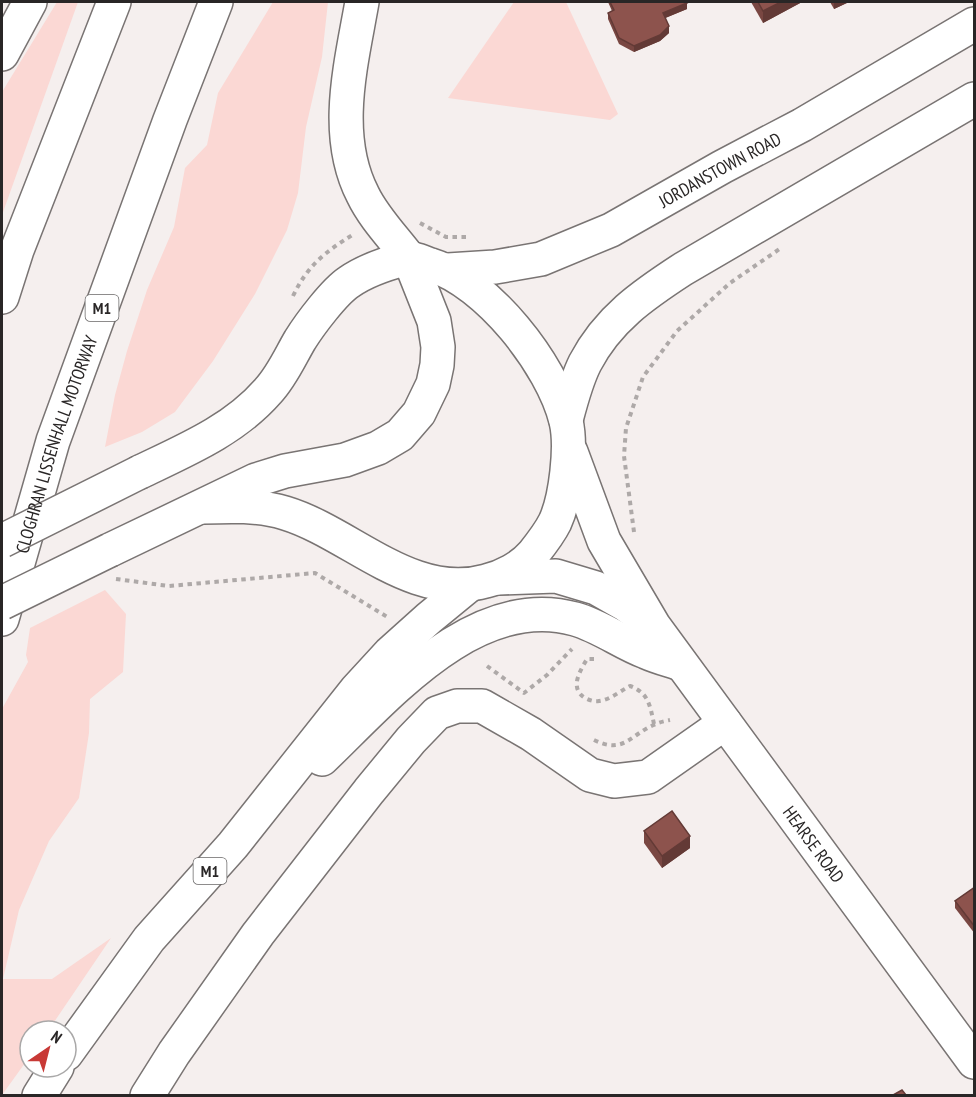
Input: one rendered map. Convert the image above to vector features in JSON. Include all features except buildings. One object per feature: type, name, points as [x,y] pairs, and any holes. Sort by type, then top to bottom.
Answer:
[{"type":"main road","points":[[2,54],[30,2]]},
{"type":"main road","points":[[2,297],[22,239],[114,2]]},
{"type":"main road","name":"CLOGHRAN LISSENHALL MOTORWAY","points":[[2,619],[53,441],[170,120],[216,2]]},
{"type":"main road","points":[[2,603],[256,480],[285,471],[345,460],[378,448],[399,435],[419,413],[433,384],[437,365],[438,347],[434,321],[409,258],[363,195],[346,146],[347,86],[362,2]]},
{"type":"main road","name":"JORDANSTOWN ROAD","points":[[448,270],[495,267],[541,259],[611,230],[802,125],[975,24]]},
{"type":"main road","points":[[484,582],[530,557],[556,520],[565,486],[567,434],[576,383],[595,346],[616,319],[639,297],[683,269],[975,99]]},
{"type":"main road","points":[[2,541],[214,435],[242,416],[269,390],[313,322],[347,282],[379,266],[409,258],[448,270]]},
{"type":"main road","name":"HEARSE ROAD","points":[[448,270],[481,294],[514,327],[547,375],[604,542],[654,626],[975,1062]]},
{"type":"main road","name":"HEARSE ROAD","points":[[203,507],[241,506],[284,513],[322,529],[385,563],[436,584],[556,576],[596,588],[626,605],[654,626]]},
{"type":"main road","name":"M1","points":[[78,1037],[149,939],[233,845],[356,690],[398,646],[484,582]]},
{"type":"main road","name":"M1","points":[[233,845],[403,682],[457,642],[491,623],[521,615],[544,614],[576,619],[645,652],[681,664]]},
{"type":"main road","points":[[147,1095],[258,934],[376,782],[437,713],[458,706],[483,706],[531,734],[590,775],[614,781],[648,777],[725,723]]},
{"type":"main road","points":[[39,1095],[49,1079]]},
{"type":"path","points":[[635,536],[624,456],[626,428],[643,377],[677,331],[730,283],[787,244]]},
{"type":"path","points":[[106,582],[116,579],[169,586],[194,585],[315,573],[392,620]]},
{"type":"path","points":[[524,693],[547,675],[574,646]]},
{"type":"path","points":[[599,658],[587,659],[580,671],[577,686],[580,694],[597,702],[630,686],[639,689],[647,699],[654,724]]},
{"type":"path","points":[[487,666],[532,699]]},
{"type":"path","points":[[591,738],[606,746],[620,746],[654,724],[670,720]]},
{"type":"shaded area","points":[[57,2],[78,2],[2,215],[2,92]]},
{"type":"shaded area","points":[[273,2],[328,2],[322,57],[306,127],[298,193],[287,230],[255,294],[213,361],[175,412],[142,432],[105,447],[115,395],[127,351],[147,290],[174,227],[185,168],[207,145],[218,93]]},
{"type":"shaded area","points":[[514,2],[566,2],[618,114],[610,120],[448,98]]},
{"type":"shaded area","points":[[105,590],[126,614],[123,672],[90,699],[89,733],[79,798],[49,841],[19,910],[3,979],[52,979],[111,938],[56,1019],[18,1019],[18,1073],[2,1095],[2,709],[28,662],[26,655],[30,628]]}]
